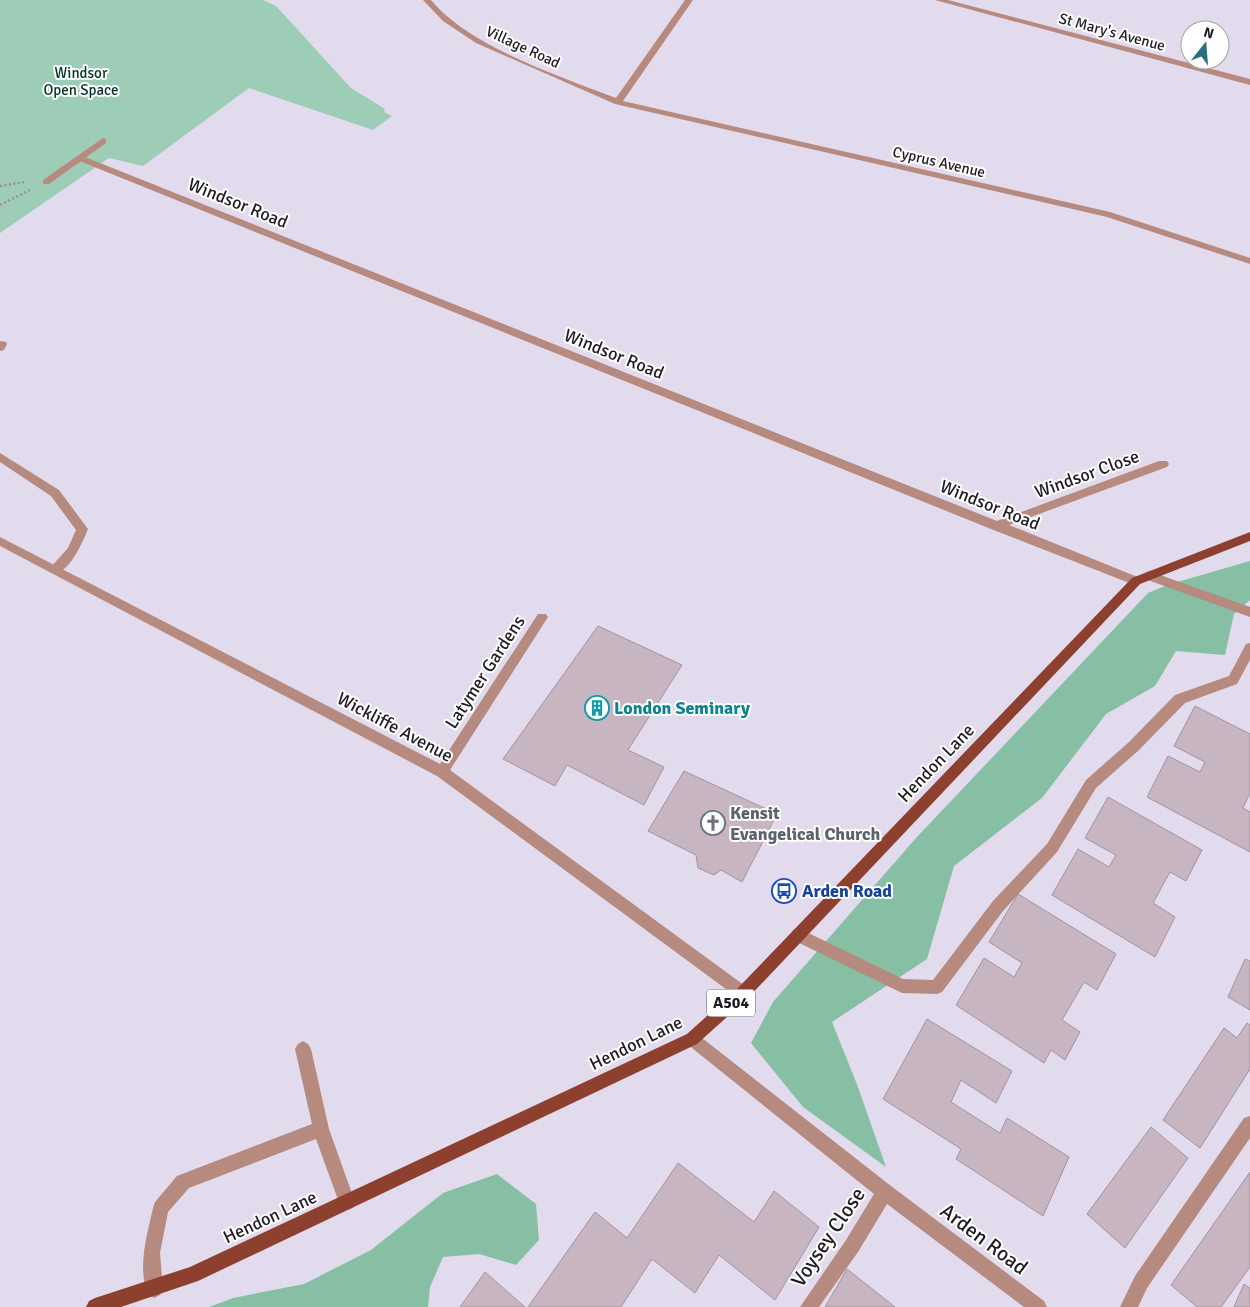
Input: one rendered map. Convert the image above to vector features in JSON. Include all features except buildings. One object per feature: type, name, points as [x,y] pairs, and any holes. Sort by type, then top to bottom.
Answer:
[{"type":"main road","name":"Hendon Lane","points":[[95,1307],[192,1275],[692,1038],[743,993],[1142,579],[1250,536]]},
{"type":"street","name":"Village Road","points":[[427,0],[436,13],[452,26],[478,42],[543,72],[618,102]]},
{"type":"street","points":[[618,102],[689,0]]},
{"type":"street","name":"St Mary's Avenue","points":[[939,0],[1250,82]]},
{"type":"street","name":"Cyprus Avenue","points":[[618,102],[1110,215],[1250,261]]},
{"type":"street","points":[[46,182],[103,141]]},
{"type":"street","name":"Windsor Road","points":[[80,158],[995,526],[1142,579],[1250,612]]},
{"type":"street","points":[[0,458],[55,493],[82,529],[73,551],[55,569]]},
{"type":"street","name":"Windsor Close","points":[[995,526],[1163,464]]},
{"type":"street","name":"Wickliffe Avenue","points":[[0,541],[442,772],[743,993]]},
{"type":"street","name":"Latymer Gardens","points":[[442,772],[542,617]]},
{"type":"street","points":[[798,935],[902,986],[937,987],[998,906],[1052,848],[1091,784],[1134,746],[1180,700],[1233,680],[1250,648]]},
{"type":"street","name":"Arden Road","points":[[692,1038],[885,1192],[1038,1307]]},
{"type":"street","points":[[303,1049],[321,1129],[347,1202]]},
{"type":"street","points":[[1129,1307],[1141,1282],[1250,1124]]},
{"type":"street","points":[[154,1289],[152,1253],[161,1208],[183,1182],[321,1129]]},
{"type":"street","name":"Voysey Close","points":[[809,1307],[852,1246],[885,1192]]},
{"type":"path","points":[[0,186],[16,182],[46,182]]},
{"type":"path","points":[[0,205],[46,182]]},
{"type":"green space","name":"Windsor Open Space","points":[[0,0],[263,0],[276,6],[351,88],[385,109],[384,112],[392,116],[373,130],[249,88],[143,166],[109,158],[0,233]]},
{"type":"green space","points":[[1250,561],[1250,600],[1234,614],[1225,655],[1176,651],[1155,686],[1106,714],[1042,798],[954,866],[927,959],[832,1022],[858,1087],[886,1167],[803,1107],[751,1043],[773,1002],[916,838],[1148,593],[1167,585]]},
{"type":"green space","points":[[497,1174],[536,1204],[539,1240],[516,1265],[479,1254],[443,1257],[430,1287],[428,1307],[209,1307],[233,1298],[304,1284],[371,1250],[443,1193]]},
{"type":"place","name":"London Seminary","points":[[597,708]]},
{"type":"place","name":"Kensit Evangelical Church","points":[[713,823]]},
{"type":"place","name":"Arden Road","points":[[784,891]]}]
